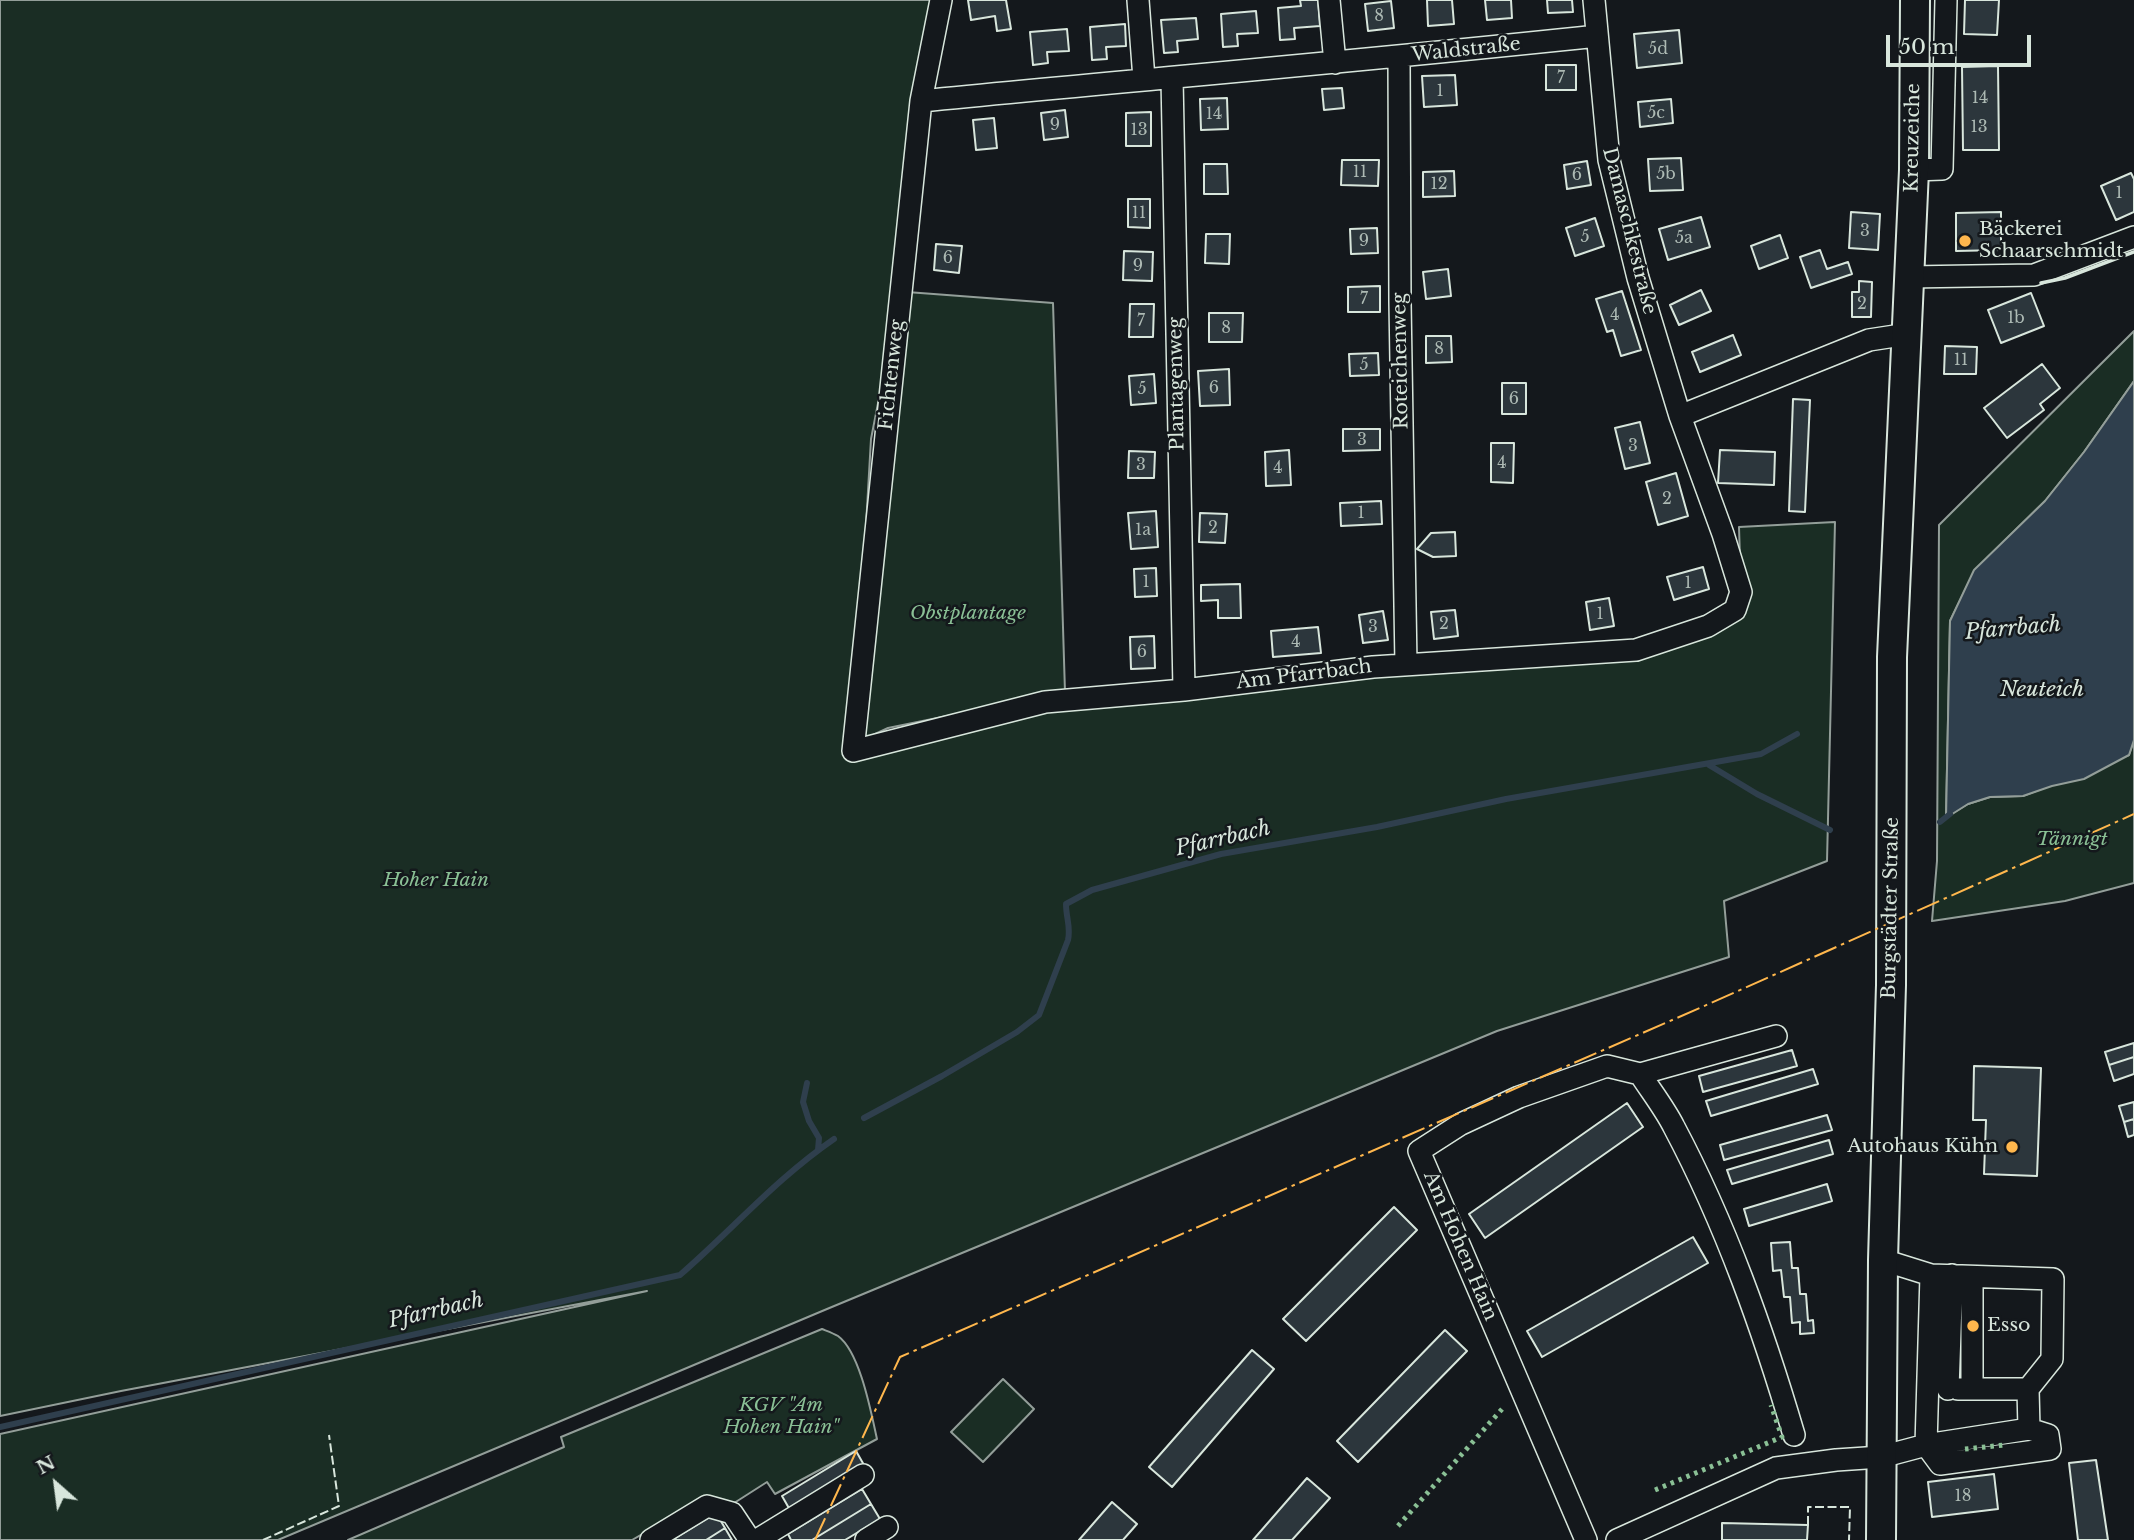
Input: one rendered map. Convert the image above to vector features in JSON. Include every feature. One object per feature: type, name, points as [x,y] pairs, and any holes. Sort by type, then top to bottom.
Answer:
[{"type":"main road","name":"Kreuzeiche","points":[[1909,277],[1914,170],[1915,0]]},
{"type":"main road","name":"Burgstädter Straße","points":[[1881,1540],[1883,1260],[1891,985],[1892,656],[1909,277]]},
{"type":"street","name":"Fichtenweg","points":[[853,751],[921,102],[941,0]]},
{"type":"street","points":[[1138,0],[1144,79]]},
{"type":"street","points":[[1329,0],[1335,63]]},
{"type":"street","name":"Damaschkestraße","points":[[1594,0],[1609,160],[1638,278],[1680,416],[1741,592]]},
{"type":"street","points":[[1914,170],[1942,169],[1946,0]]},
{"type":"street","name":"Waldstraße","points":[[921,102],[1597,36]]},
{"type":"street","name":"Roteichenweg","points":[[1399,57],[1406,665]]},
{"type":"street","name":"Plantagenweg","points":[[1172,78],[1184,690]]},
{"type":"street","points":[[1909,277],[2034,275],[2134,237]]},
{"type":"street","points":[[1680,416],[1869,340],[1908,334]]},
{"type":"street","name":"Am Pfarrbach","points":[[853,751],[1045,702],[1184,690],[1373,667],[1636,650],[1708,626],[1735,610],[1741,592]]},
{"type":"street","points":[[1776,1036],[1640,1074],[1674,1125],[1722,1226],[1772,1360],[1794,1435]]},
{"type":"street","name":"Am Hohen Hain","points":[[1586,1540],[1419,1152],[1461,1124],[1519,1097],[1607,1066],[1640,1074]]},
{"type":"street","points":[[1883,1260],[1952,1276],[2038,1289],[2053,1279],[2052,1359],[2032,1383],[1938,1389]]},
{"type":"street","points":[[1952,1276],[1972,1388]]},
{"type":"street","points":[[1617,1540],[1776,1468],[1881,1457],[1926,1445],[2029,1429],[2048,1435],[2050,1449],[1940,1464],[1926,1445],[1938,1389],[1952,1276]]},
{"type":"street","points":[[2029,1429],[2037,1336]]},
{"type":"street","points":[[757,1540],[863,1475]]},
{"type":"street","points":[[652,1540],[707,1506],[732,1513],[750,1540]]},
{"type":"street","points":[[866,1540],[887,1527]]},
{"type":"green space","name":"Hoher Hain","points":[[0,0],[941,0],[901,286],[871,439],[853,750],[1045,702],[1636,650],[1708,626],[1741,592],[1739,527],[1835,522],[1827,861],[1724,901],[1729,957],[1497,1031],[278,1540],[0,1540],[0,1434],[647,1291],[0,1416]]},
{"type":"green space","name":"Obstplantage","points":[[907,292],[1053,303],[1065,692],[888,728],[860,741]]},
{"type":"green space","name":"Tännigt","points":[[2134,331],[2134,381],[2084,452],[2045,501],[1975,570],[1950,621],[1946,817],[1968,804],[1990,797],[2023,796],[2129,755],[2134,740],[2134,883],[2065,901],[1932,921],[1937,861],[1939,525]]},
{"type":"green space","name":"KGV \"Am Hohen Hain\"","points":[[822,1329],[838,1336],[853,1355],[864,1383],[877,1439],[775,1494],[767,1482],[731,1505],[704,1498],[632,1540],[348,1540],[564,1447],[561,1437]]},
{"type":"green space","points":[[1003,1379],[1034,1409],[983,1462],[951,1432]]},
{"type":"water","name":"Neuteich","points":[[2134,381],[2134,740],[2129,755],[2084,779],[2023,796],[1990,797],[1968,804],[1946,818],[1950,621],[1974,570],[2045,501],[2084,452]]},
{"type":"building","points":[[968,0],[1006,0],[1011,29],[997,31],[995,16],[971,20]]},
{"type":"building","points":[[1300,0],[1318,0],[1320,26],[1294,28],[1295,39],[1280,40],[1278,8],[1301,6]]},
{"type":"building","points":[[1427,0],[1452,0],[1454,24],[1428,26]]},
{"type":"building","points":[[1485,0],[1511,0],[1512,18],[1487,20]]},
{"type":"building","points":[[1547,0],[1572,0],[1573,12],[1548,13]]},
{"type":"building","points":[[1965,0],[1999,0],[1997,35],[1964,34]]},
{"type":"building","points":[[1391,1],[1394,28],[1368,31],[1365,4]]},
{"type":"building","points":[[1256,11],[1258,33],[1237,34],[1238,46],[1223,47],[1221,14]]},
{"type":"building","points":[[1196,18],[1198,39],[1177,41],[1178,52],[1164,53],[1161,20]]},
{"type":"building","points":[[1125,24],[1126,46],[1106,47],[1107,59],[1092,60],[1090,27]]},
{"type":"building","points":[[1067,29],[1069,51],[1047,52],[1048,63],[1033,65],[1030,32]]},
{"type":"building","points":[[1679,30],[1682,63],[1637,68],[1634,34]]},
{"type":"building","points":[[1546,65],[1576,65],[1576,90],[1546,90]]},
{"type":"building","points":[[1998,66],[1999,150],[1963,150],[1962,67]]},
{"type":"building","points":[[1455,75],[1457,105],[1424,107],[1422,76]]},
{"type":"building","points":[[1342,88],[1344,108],[1324,110],[1322,89]]},
{"type":"building","points":[[1227,98],[1228,129],[1201,130],[1200,99]]},
{"type":"building","points":[[1671,99],[1673,123],[1640,127],[1638,102]]},
{"type":"building","points":[[1065,110],[1068,137],[1044,140],[1041,113]]},
{"type":"building","points":[[1151,112],[1151,146],[1126,146],[1126,113]]},
{"type":"building","points":[[994,118],[997,148],[976,150],[973,120]]},
{"type":"building","points":[[1681,158],[1683,190],[1650,191],[1648,159]]},
{"type":"building","points":[[1342,160],[1379,160],[1378,186],[1341,185]]},
{"type":"building","points":[[1587,161],[1591,185],[1567,189],[1564,165]]},
{"type":"building","points":[[1204,164],[1227,164],[1228,194],[1204,194]]},
{"type":"building","points":[[1454,171],[1455,196],[1423,197],[1423,172]]},
{"type":"building","points":[[2131,173],[2134,179],[2134,212],[2116,220],[2101,186]]},
{"type":"building","points":[[1128,199],[1150,199],[1150,228],[1128,227]]},
{"type":"building","points":[[1851,212],[1880,214],[1878,250],[1849,248]]},
{"type":"building","points":[[2001,212],[2001,250],[1956,251],[1956,213]]},
{"type":"building","points":[[1701,217],[1710,247],[1668,260],[1659,229]]},
{"type":"building","points":[[1595,218],[1604,246],[1575,256],[1566,228]]},
{"type":"building","points":[[1377,228],[1378,253],[1351,254],[1350,229]]},
{"type":"building","points":[[1206,234],[1230,234],[1229,264],[1205,263]]},
{"type":"building","points":[[1780,235],[1788,258],[1759,269],[1751,246]]},
{"type":"building","points":[[936,244],[962,246],[959,273],[934,270]]},
{"type":"building","points":[[1820,250],[1827,269],[1848,262],[1852,274],[1811,288],[1800,257]]},
{"type":"building","points":[[1124,251],[1153,252],[1152,281],[1123,280]]},
{"type":"building","points":[[1448,269],[1451,296],[1426,299],[1423,272]]},
{"type":"building","points":[[1859,281],[1872,282],[1871,317],[1852,317],[1852,292],[1859,292]]},
{"type":"building","points":[[1380,286],[1380,312],[1348,312],[1348,287]]},
{"type":"building","points":[[1701,290],[1711,311],[1679,325],[1670,305]]},
{"type":"building","points":[[1622,291],[1641,350],[1621,356],[1613,330],[1607,332],[1596,299]]},
{"type":"building","points":[[2031,293],[2044,326],[2001,343],[1988,310]]},
{"type":"building","points":[[1130,304],[1154,304],[1153,337],[1129,337]]},
{"type":"building","points":[[1209,313],[1243,313],[1242,342],[1209,342]]},
{"type":"building","points":[[1733,335],[1741,355],[1700,372],[1692,352]]},
{"type":"building","points":[[1426,336],[1451,336],[1452,362],[1426,363]]},
{"type":"building","points":[[1945,346],[1977,347],[1976,374],[1944,374]]},
{"type":"building","points":[[1378,353],[1379,375],[1350,376],[1349,354]]},
{"type":"building","points":[[2042,364],[2060,388],[2040,404],[2044,410],[2007,438],[1984,408]]},
{"type":"building","points":[[1229,369],[1230,405],[1200,406],[1198,371]]},
{"type":"building","points":[[1154,374],[1156,403],[1131,405],[1129,376]]},
{"type":"building","points":[[1502,383],[1526,383],[1526,414],[1502,414]]},
{"type":"building","points":[[1793,399],[1810,400],[1805,512],[1789,511]]},
{"type":"building","points":[[1640,422],[1650,463],[1625,469],[1615,428]]},
{"type":"building","points":[[1343,429],[1380,429],[1380,450],[1343,451]]},
{"type":"building","points":[[1491,443],[1514,443],[1513,483],[1491,482]]},
{"type":"building","points":[[1289,450],[1291,485],[1266,486],[1265,452]]},
{"type":"building","points":[[1720,450],[1775,452],[1774,485],[1718,483]]},
{"type":"building","points":[[1129,451],[1155,452],[1154,478],[1128,478]]},
{"type":"building","points":[[1676,473],[1688,516],[1658,525],[1646,482]]},
{"type":"building","points":[[1381,501],[1382,524],[1341,526],[1340,503]]},
{"type":"building","points":[[1156,511],[1158,547],[1131,549],[1128,513]]},
{"type":"building","points":[[1200,513],[1227,514],[1225,543],[1199,542]]},
{"type":"building","points":[[1455,532],[1456,556],[1433,557],[1417,549],[1431,533]]},
{"type":"building","points":[[1703,567],[1709,589],[1674,600],[1667,577]]},
{"type":"building","points":[[1156,568],[1157,596],[1135,597],[1134,569]]},
{"type":"building","points":[[1240,584],[1241,618],[1218,618],[1218,600],[1201,601],[1201,585]]},
{"type":"building","points":[[1609,598],[1614,626],[1590,630],[1586,602]]},
{"type":"building","points":[[1455,610],[1458,636],[1434,639],[1431,612]]},
{"type":"building","points":[[1383,611],[1388,640],[1363,643],[1359,615]]},
{"type":"building","points":[[1318,627],[1321,653],[1273,657],[1271,631]]},
{"type":"building","points":[[1154,636],[1155,668],[1131,669],[1130,637]]},
{"type":"building","points":[[2134,1043],[2134,1057],[2109,1065],[2105,1052]]},
{"type":"building","points":[[1792,1050],[1797,1066],[1703,1092],[1699,1076]]},
{"type":"building","points":[[2134,1057],[2134,1074],[2114,1081],[2109,1065]]},
{"type":"building","name":"Autohaus Kühn","points":[[1974,1066],[2041,1068],[2037,1176],[1984,1174],[1986,1120],[1973,1120]]},
{"type":"building","points":[[1813,1069],[1818,1084],[1711,1116],[1706,1101]]},
{"type":"building","points":[[2134,1102],[2134,1119],[2124,1122],[2119,1106]]},
{"type":"building","points":[[1627,1103],[1643,1127],[1485,1238],[1469,1214]]},
{"type":"building","points":[[1827,1115],[1832,1130],[1724,1160],[1720,1145]]},
{"type":"building","points":[[2134,1119],[2134,1135],[2128,1137],[2124,1122]]},
{"type":"building","points":[[1829,1140],[1833,1154],[1732,1184],[1727,1170]]},
{"type":"building","points":[[1827,1184],[1832,1201],[1749,1226],[1744,1209]]},
{"type":"building","points":[[1394,1207],[1417,1230],[1306,1341],[1283,1319]]},
{"type":"building","points":[[1693,1237],[1708,1263],[1542,1357],[1527,1331]]},
{"type":"building","points":[[1790,1242],[1792,1268],[1798,1268],[1800,1294],[1806,1294],[1808,1321],[1813,1320],[1814,1333],[1800,1334],[1800,1322],[1792,1323],[1790,1297],[1784,1297],[1781,1270],[1773,1271],[1771,1243]]},
{"type":"building","points":[[1445,1330],[1467,1351],[1358,1462],[1337,1441]]},
{"type":"building","points":[[1252,1350],[1274,1369],[1172,1487],[1149,1467]]},
{"type":"building","points":[[856,1451],[864,1465],[790,1510],[782,1496]]},
{"type":"building","points":[[2096,1460],[2108,1540],[2078,1540],[2069,1463]]},
{"type":"building","points":[[1994,1474],[1998,1509],[1932,1517],[1928,1482]]},
{"type":"building","points":[[1307,1478],[1330,1498],[1292,1540],[1253,1540]]},
{"type":"building","points":[[862,1489],[871,1504],[812,1540],[791,1540],[788,1534]]},
{"type":"building","points":[[1112,1502],[1137,1524],[1123,1540],[1079,1540]]},
{"type":"building","points":[[871,1504],[880,1519],[845,1540],[812,1540]]},
{"type":"building","points":[[716,1513],[725,1528],[706,1540],[672,1540]]},
{"type":"building","points":[[1722,1523],[1808,1525],[1807,1540],[1722,1540]]},
{"type":"building","points":[[725,1528],[732,1540],[706,1540]]},
{"type":"waterway","name":"Pfarrbach","points":[[864,1118],[1017,1032],[1039,1015],[1068,940],[1066,904],[1092,890],[1221,854],[1377,827],[1506,799],[1761,754],[1797,734]]},
{"type":"waterway","name":"Pfarrbach","points":[[1709,765],[1757,794],[1830,830]]},
{"type":"waterway","name":"Pfarrbach","points":[[1940,822],[1950,814]]},
{"type":"waterway","points":[[807,1083],[803,1102],[809,1121],[819,1138],[818,1150]]},
{"type":"waterway","name":"Pfarrbach","points":[[0,1427],[680,1275],[774,1187],[834,1139]]},
{"type":"hedge","points":[[1655,1490],[1782,1437],[1771,1405]]},
{"type":"hedge","points":[[1398,1526],[1503,1408]]},
{"type":"hedge","points":[[1965,1449],[2004,1445]]},
{"type":"fence","points":[[263,1540],[339,1506],[329,1435]]},
{"type":"fence","points":[[1808,1525],[1808,1507],[1850,1507],[1849,1540]]},
{"type":"wall","points":[[2041,283],[2065,278],[2134,252]]},
{"type":"power","points":[[815,1540],[900,1357],[1702,1007],[2134,814]]},
{"type":"place","name":"Bäckerei Schaarschmidt","points":[[1965,241]]},
{"type":"place","name":"Autohaus Kühn","points":[[2012,1147]]},
{"type":"place","name":"Esso","points":[[1973,1326]]}]
